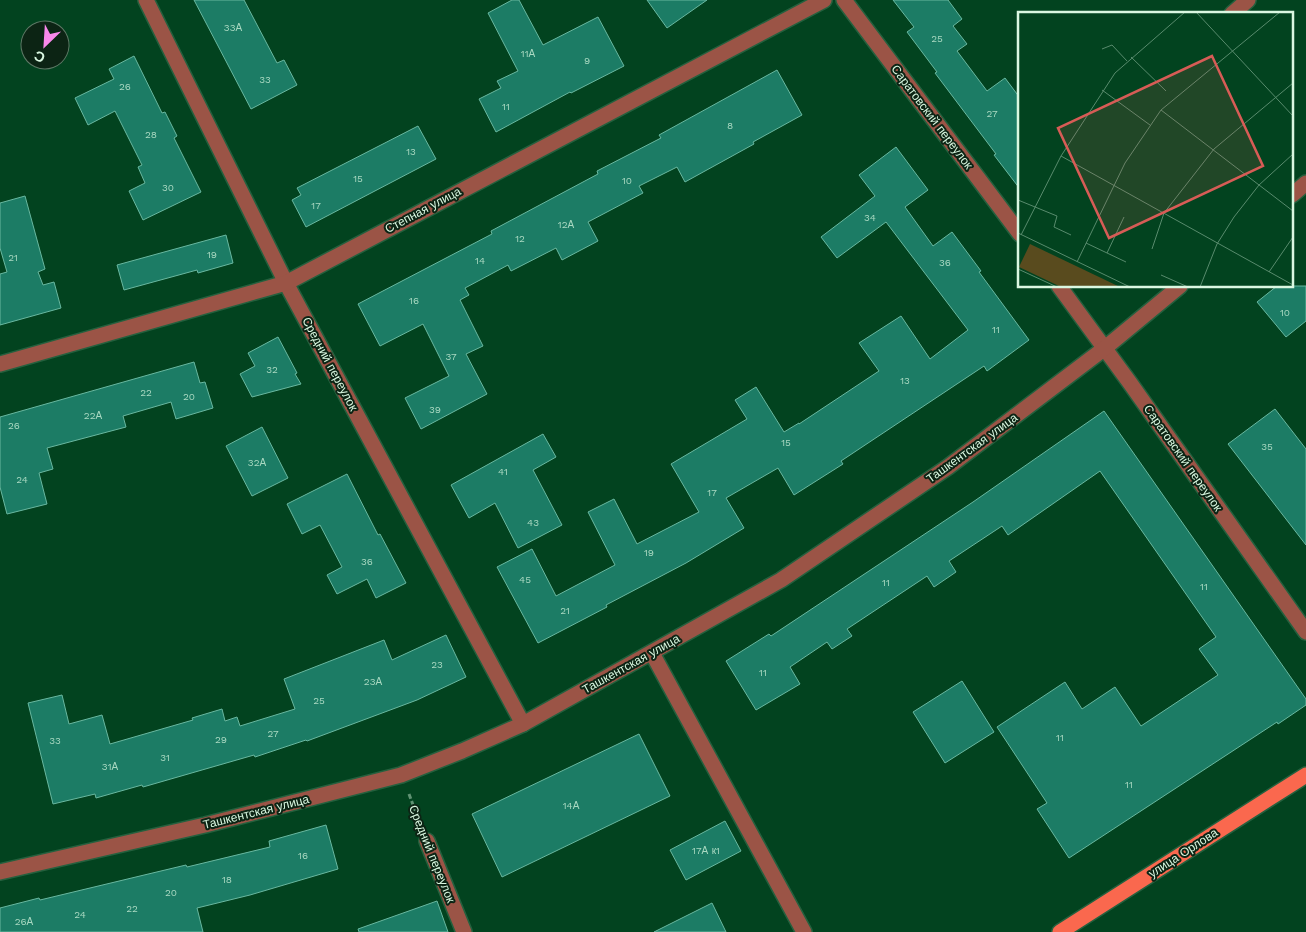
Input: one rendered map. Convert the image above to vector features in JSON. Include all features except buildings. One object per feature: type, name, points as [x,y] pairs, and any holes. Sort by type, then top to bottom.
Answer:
[{"type":"main road","name":"улица Орлова","points":[[1060,932],[1306,775]]},
{"type":"street","name":"Средний переулок","points":[[146,0],[286,282],[523,724]]},
{"type":"street","name":"Степная улица","points":[[0,364],[286,282],[824,0]]},
{"type":"street","name":"Саратовский переулок","points":[[844,0],[1018,231]]},
{"type":"street","points":[[1234,12],[1248,0]]},
{"type":"street","points":[[1294,193],[1306,184]]},
{"type":"street","name":"Саратовский переулок","points":[[1060,288],[1306,632]]},
{"type":"street","name":"Ташкентская улица","points":[[0,872],[205,825],[402,775],[523,724],[781,580],[948,467],[1105,348],[1178,288]]},
{"type":"street","points":[[652,653],[804,932]]},
{"type":"street","name":"Средний переулок","points":[[427,841],[464,932]]},
{"type":"path","name":"Средний переулок","points":[[402,775],[427,841]]}]
